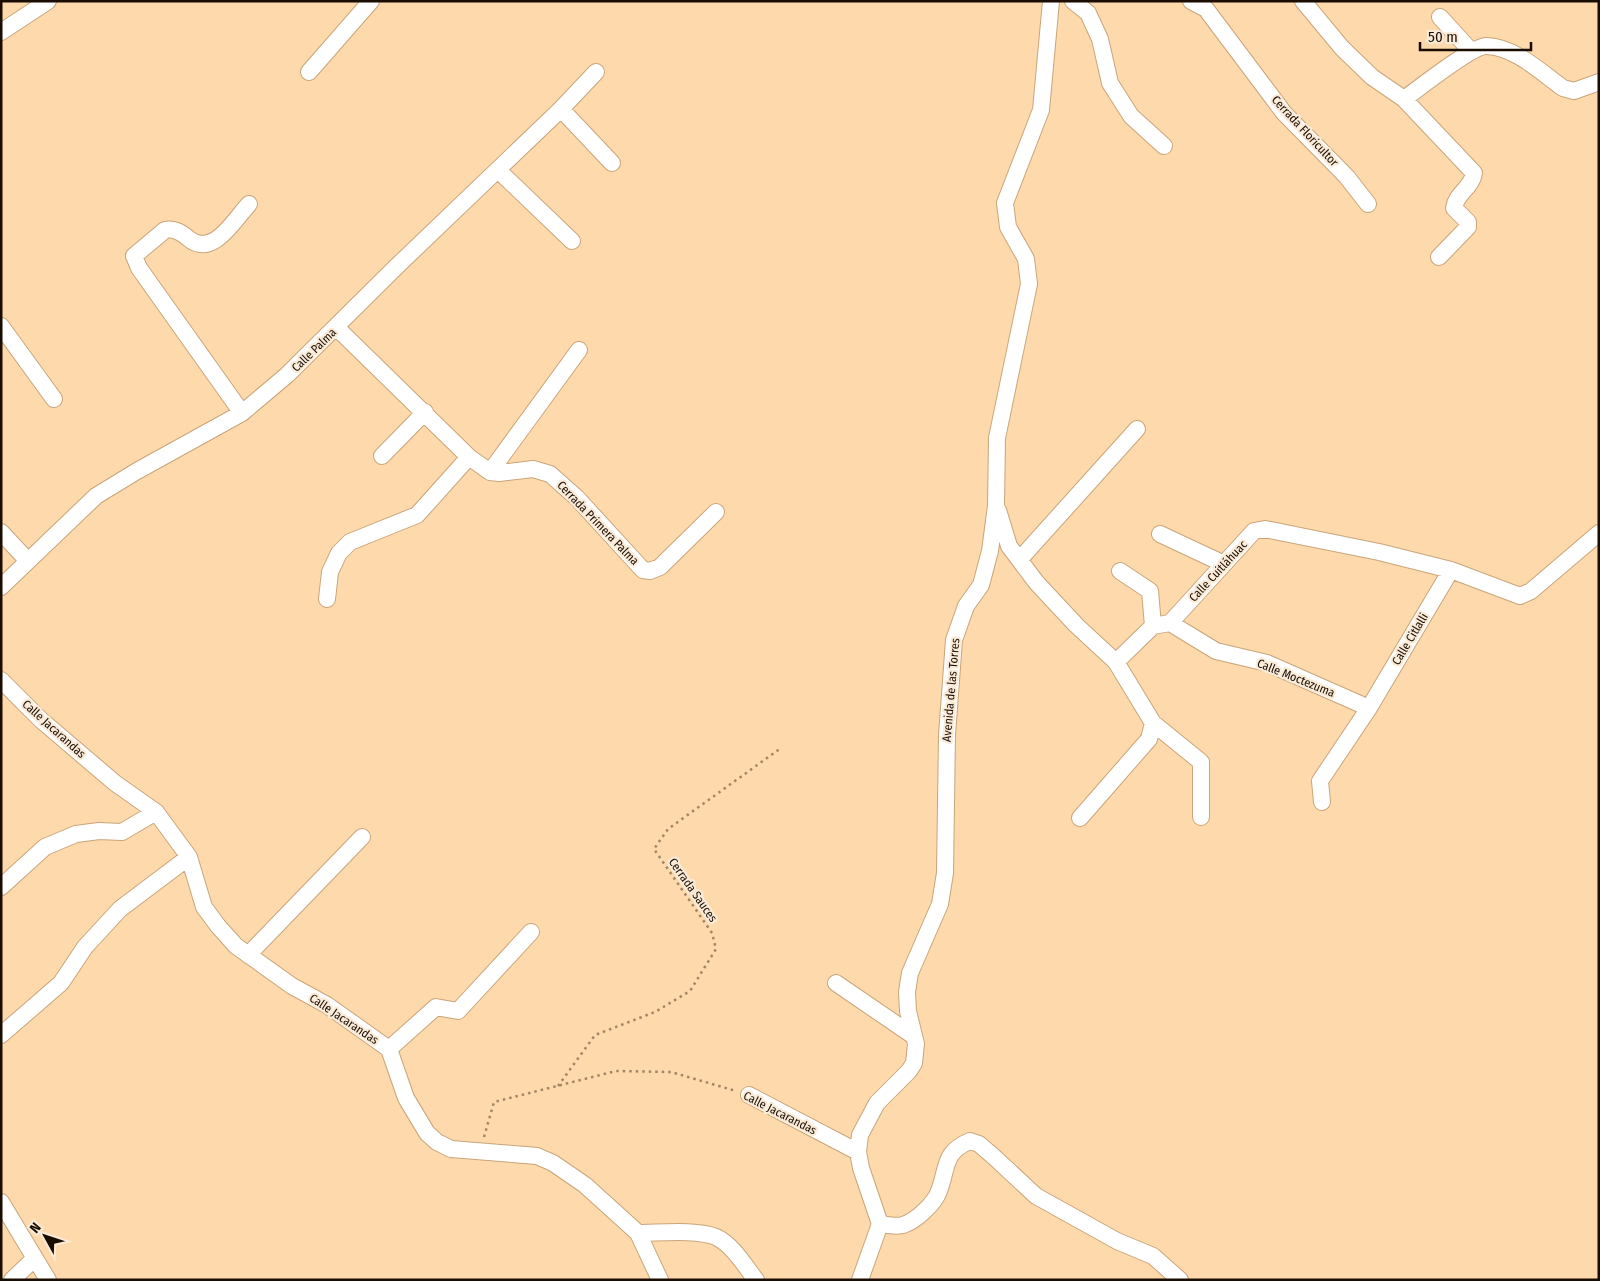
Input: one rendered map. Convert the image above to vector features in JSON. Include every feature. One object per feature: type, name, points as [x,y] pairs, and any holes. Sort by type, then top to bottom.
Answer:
[{"type":"street","points":[[1,32],[48,1]]},
{"type":"street","points":[[309,72],[371,1]]},
{"type":"street","name":"Avenida de las Torres","points":[[858,1152],[860,1136],[877,1103],[909,1071],[914,1062],[916,1044],[912,1035],[908,1011],[910,973],[940,904],[945,874],[946,735],[954,640],[966,606],[981,585],[986,572],[996,506],[995,480],[1000,418],[1030,284],[1026,259],[1008,227],[1005,203],[1041,110],[1051,1]]},
{"type":"street","points":[[1073,1],[1088,13],[1100,39],[1110,83],[1131,116],[1164,146]]},
{"type":"street","points":[[1191,1],[1211,5]]},
{"type":"street","points":[[1303,1],[1342,48],[1372,77],[1404,99],[1474,173],[1473,180],[1456,198],[1454,208],[1468,222],[1468,227],[1438,257]]},
{"type":"street","name":"Cerrada Floricultor","points":[[1211,5],[1284,112],[1347,177],[1368,204]]},
{"type":"street","points":[[1440,17],[1471,51]]},
{"type":"street","points":[[1404,99],[1471,51],[1486,45],[1505,49],[1563,88],[1574,91],[1599,82]]},
{"type":"street","name":"Calle Palma","points":[[1,587],[96,496],[242,413],[287,375],[337,328],[396,267],[499,171],[596,72]]},
{"type":"street","points":[[561,109],[612,164]]},
{"type":"street","points":[[499,171],[572,241]]},
{"type":"street","points":[[242,413],[139,268],[134,256],[154,238],[165,230],[170,229],[180,232],[195,243],[204,246],[213,242],[249,204]]},
{"type":"street","points":[[1,326],[54,399]]},
{"type":"street","points":[[337,328],[469,457],[490,472],[579,350]]},
{"type":"street","points":[[382,456],[425,412]]},
{"type":"street","points":[[1020,559],[1137,429]]},
{"type":"street","points":[[327,600],[330,572],[339,553],[350,542],[417,515],[469,457]]},
{"type":"street","name":"Cerrada Primera Palma","points":[[490,472],[533,470],[550,474],[577,498],[643,570],[650,571],[660,567],[716,512]]},
{"type":"street","points":[[996,506],[1001,514],[1009,546],[1050,596],[1116,662],[1153,723],[1201,762],[1201,818]]},
{"type":"street","name":"Calle Cuitláhuac","points":[[1170,623],[1254,531],[1265,529],[1379,552],[1451,570],[1520,596],[1531,591],[1599,533]]},
{"type":"street","points":[[1,532],[28,560]]},
{"type":"street","points":[[1160,534],[1224,564]]},
{"type":"street","name":"Calle Citlalli","points":[[1322,802],[1320,781],[1369,708],[1451,570]]},
{"type":"street","points":[[1120,571],[1150,591],[1153,626]]},
{"type":"street","points":[[1116,662],[1153,626],[1170,623]]},
{"type":"street","name":"Calle Moctezuma","points":[[1170,623],[1216,650],[1266,663],[1369,708]]},
{"type":"street","name":"Calle Jacarandas","points":[[1,680],[41,720],[115,783],[156,812],[189,857],[204,907],[218,926],[248,955],[292,986],[327,1005],[389,1049],[406,1098],[428,1133],[438,1142],[451,1149],[480,1153]]},
{"type":"street","points":[[1080,818],[1149,739],[1153,723]]},
{"type":"street","points":[[1,887],[45,847],[76,834],[99,831],[122,832],[156,812]]},
{"type":"street","points":[[248,955],[362,837]]},
{"type":"street","points":[[1,1035],[62,983],[85,948],[120,909],[189,857]]},
{"type":"street","points":[[389,1049],[436,1007],[458,1011],[531,932]]},
{"type":"street","points":[[836,983],[912,1035]]},
{"type":"street","name":"Calle Jacarandas","points":[[749,1096],[858,1152]]},
{"type":"street","points":[[880,1224],[902,1226],[922,1213],[939,1193],[950,1154],[956,1147],[970,1141],[979,1144],[994,1156],[1036,1196],[1117,1241],[1153,1256],[1180,1280]]},
{"type":"street","points":[[858,1152],[880,1224],[860,1280]]},
{"type":"street","points":[[480,1153],[522,1153],[537,1156],[553,1163],[586,1185],[638,1233],[660,1280]]},
{"type":"street","points":[[1,1202],[48,1280]]},
{"type":"street","points":[[638,1233],[700,1234],[716,1237],[729,1247],[756,1280]]},
{"type":"street","points":[[12,1280],[35,1258]]},
{"type":"path","name":"Cerrada Sauces","points":[[558,1086],[595,1036],[655,1012],[690,991],[716,949],[712,933],[654,849],[668,829],[781,748]]},
{"type":"path","name":"Calle Jacarandas","points":[[480,1153],[494,1102],[616,1071],[671,1072],[749,1096]]}]
